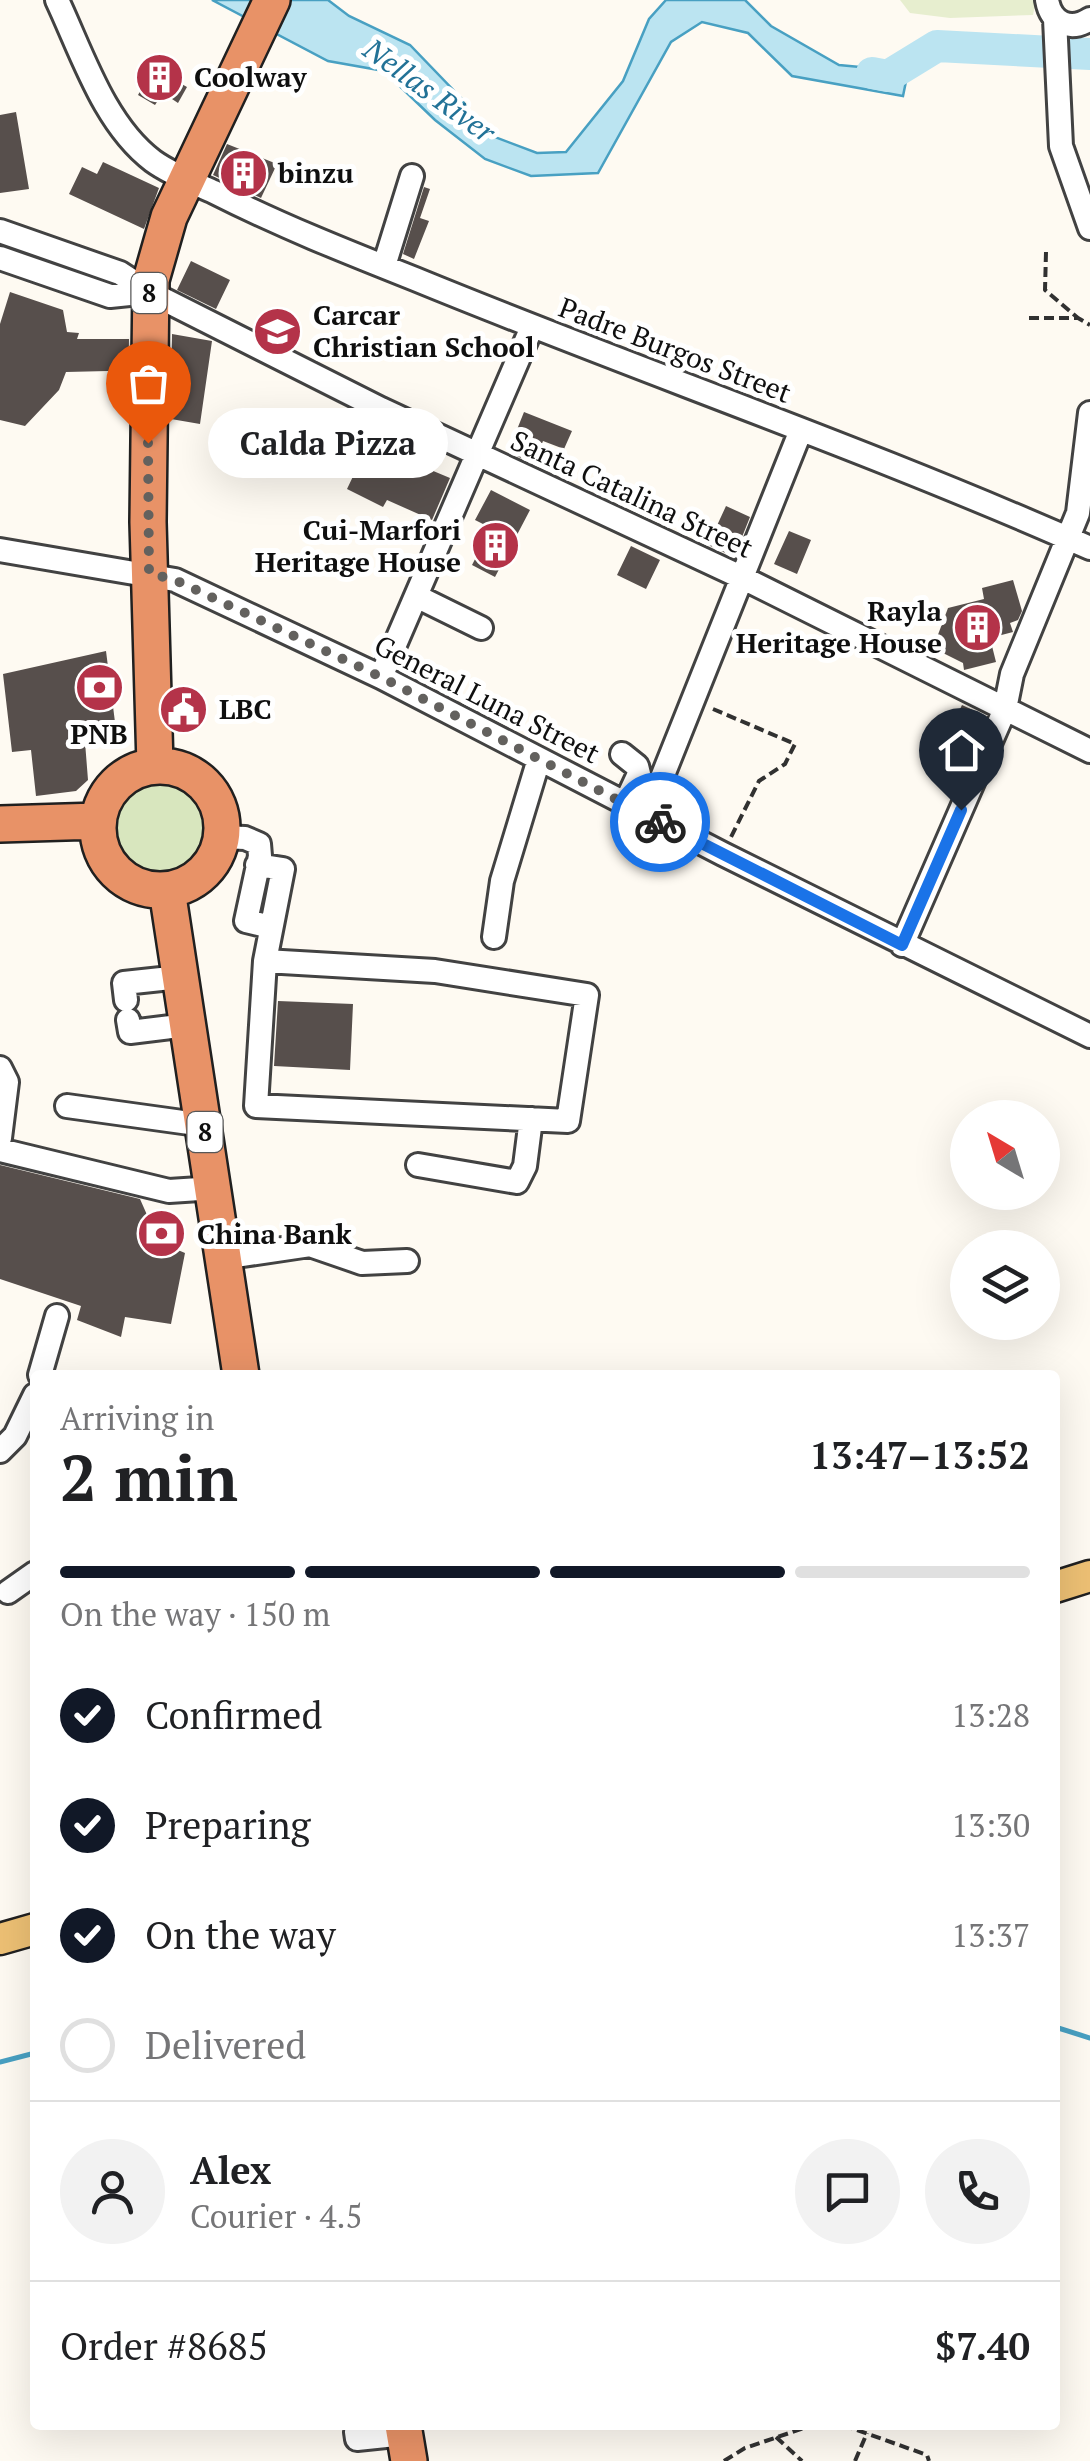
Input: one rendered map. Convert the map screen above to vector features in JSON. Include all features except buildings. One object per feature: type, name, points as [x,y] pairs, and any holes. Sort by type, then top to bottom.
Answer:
[{"type":"highway","name":"8","points":[[155,765],[149,573],[149,292],[158,249],[186,178],[272,0]]},
{"type":"highway","points":[[155,765],[187,771],[211,791],[223,821],[218,853],[197,878],[167,890],[148,890],[115,873],[104,858],[98,822],[104,801],[116,783],[134,771],[155,765]]},
{"type":"highway","points":[[0,824],[98,822]]},
{"type":"highway","name":"8","points":[[167,890],[240,1370]]},
{"type":"main road","points":[[1060,1585],[1090,1576]]},
{"type":"main road","points":[[0,1939],[30,1930]]},
{"type":"street","name":"Padre Burgos Street","points":[[57,0],[101,94],[128,136],[154,161],[266,218],[532,328],[800,430],[1079,543]]},
{"type":"street","points":[[1090,19],[1052,31],[1061,146],[1090,228]]},
{"type":"street","points":[[384,266],[412,176]]},
{"type":"street","name":"Santa Catalina Street","points":[[0,231],[120,273],[149,292],[478,456],[742,578],[1090,751]]},
{"type":"street","points":[[0,258],[110,296],[149,292]]},
{"type":"street","points":[[381,677],[532,328]]},
{"type":"street","points":[[902,945],[1005,709],[1012,674],[1079,543],[1078,513],[1090,413]]},
{"type":"street","points":[[647,815],[800,430]]},
{"type":"street","name":"General Luna Street","points":[[0,550],[175,580],[381,677],[722,854],[1090,1036]]},
{"type":"street","points":[[418,598],[481,628]]},
{"type":"street","points":[[622,754],[637,766],[639,774],[625,804]]},
{"type":"street","points":[[494,937],[506,866],[538,759]]},
{"type":"street","points":[[222,837],[245,838],[259,844],[246,920],[271,927]]},
{"type":"street","points":[[257,865],[283,869],[265,961],[256,1106],[568,1121],[588,995],[435,971],[265,961]]},
{"type":"street","points":[[180,977],[124,983],[130,1032],[188,1025]]},
{"type":"street","points":[[0,1068],[7,1082],[0,1138]]},
{"type":"street","points":[[67,1106],[204,1126]]},
{"type":"street","points":[[418,1165],[518,1182],[525,1166],[531,1120]]},
{"type":"street","points":[[0,1150],[168,1191],[214,1188]]},
{"type":"street","points":[[222,1258],[310,1245],[362,1264],[407,1262]]},
{"type":"street","points":[[41,1370],[57,1316]]},
{"type":"street","points":[[0,1451],[15,1436],[30,1408]]},
{"type":"street","points":[[8,1592],[30,1577]]},
{"type":"street","points":[[356,2432],[357,2439],[406,2440]]},
{"type":"path","points":[[1046,252],[1045,290],[1090,325]]},
{"type":"path","points":[[1028,318],[1078,318]]},
{"type":"path","points":[[695,701],[795,744],[785,764],[759,782],[722,854]]},
{"type":"path","points":[[724,2461],[798,2430]]},
{"type":"path","points":[[860,2430],[927,2455],[929,2461]]},
{"type":"path","points":[[856,2461],[867,2432]]},
{"type":"path","points":[[776,2437],[802,2461]]},
{"type":"green space","points":[[900,0],[1036,0],[1033,15],[950,18],[910,13]]},
{"type":"green space","points":[[160,772],[181,776],[200,788],[212,807],[216,828],[212,849],[200,868],[181,880],[160,884],[139,880],[120,868],[108,849],[104,828],[108,807],[120,788],[139,776]]},
{"type":"water","points":[[212,0],[328,0],[349,16],[410,45],[461,98],[479,131],[537,153],[566,152],[623,81],[649,19],[666,0],[745,0],[771,26],[839,65],[881,69],[913,47],[903,96],[792,76],[748,33],[702,22],[671,42],[598,173],[531,176],[485,159],[435,120],[384,71],[328,61]]},
{"type":"waterway","name":"Nellas River","points":[[872,73],[888,76],[937,46],[1090,54]]},
{"type":"waterway","points":[[1060,2029],[1090,2038]]},
{"type":"waterway","points":[[0,2062],[30,2054]]},
{"type":"way so far","points":[[148,443],[149,573],[175,580],[381,677],[660,822]]},
{"type":"place","name":"Coolway","points":[[159,77]]},
{"type":"place","name":"binzu","points":[[243,173]]},
{"type":"place","name":"Carcar Christian School","points":[[278,331]]},
{"type":"place","name":"Calda Pizza","points":[[148,443]]},
{"type":"place","name":"Cui-Marfori Heritage House","points":[[496,546]]},
{"type":"place","name":"Rayla Heritage House","points":[[977,627]]},
{"type":"place","name":"PNB","points":[[99,687]]},
{"type":"place","name":"LBC","points":[[184,709]]},
{"type":"place","name":"China Bank","points":[[162,1234]]},
{"type":"route","points":[[660,822],[902,945],[961,810]]}]
